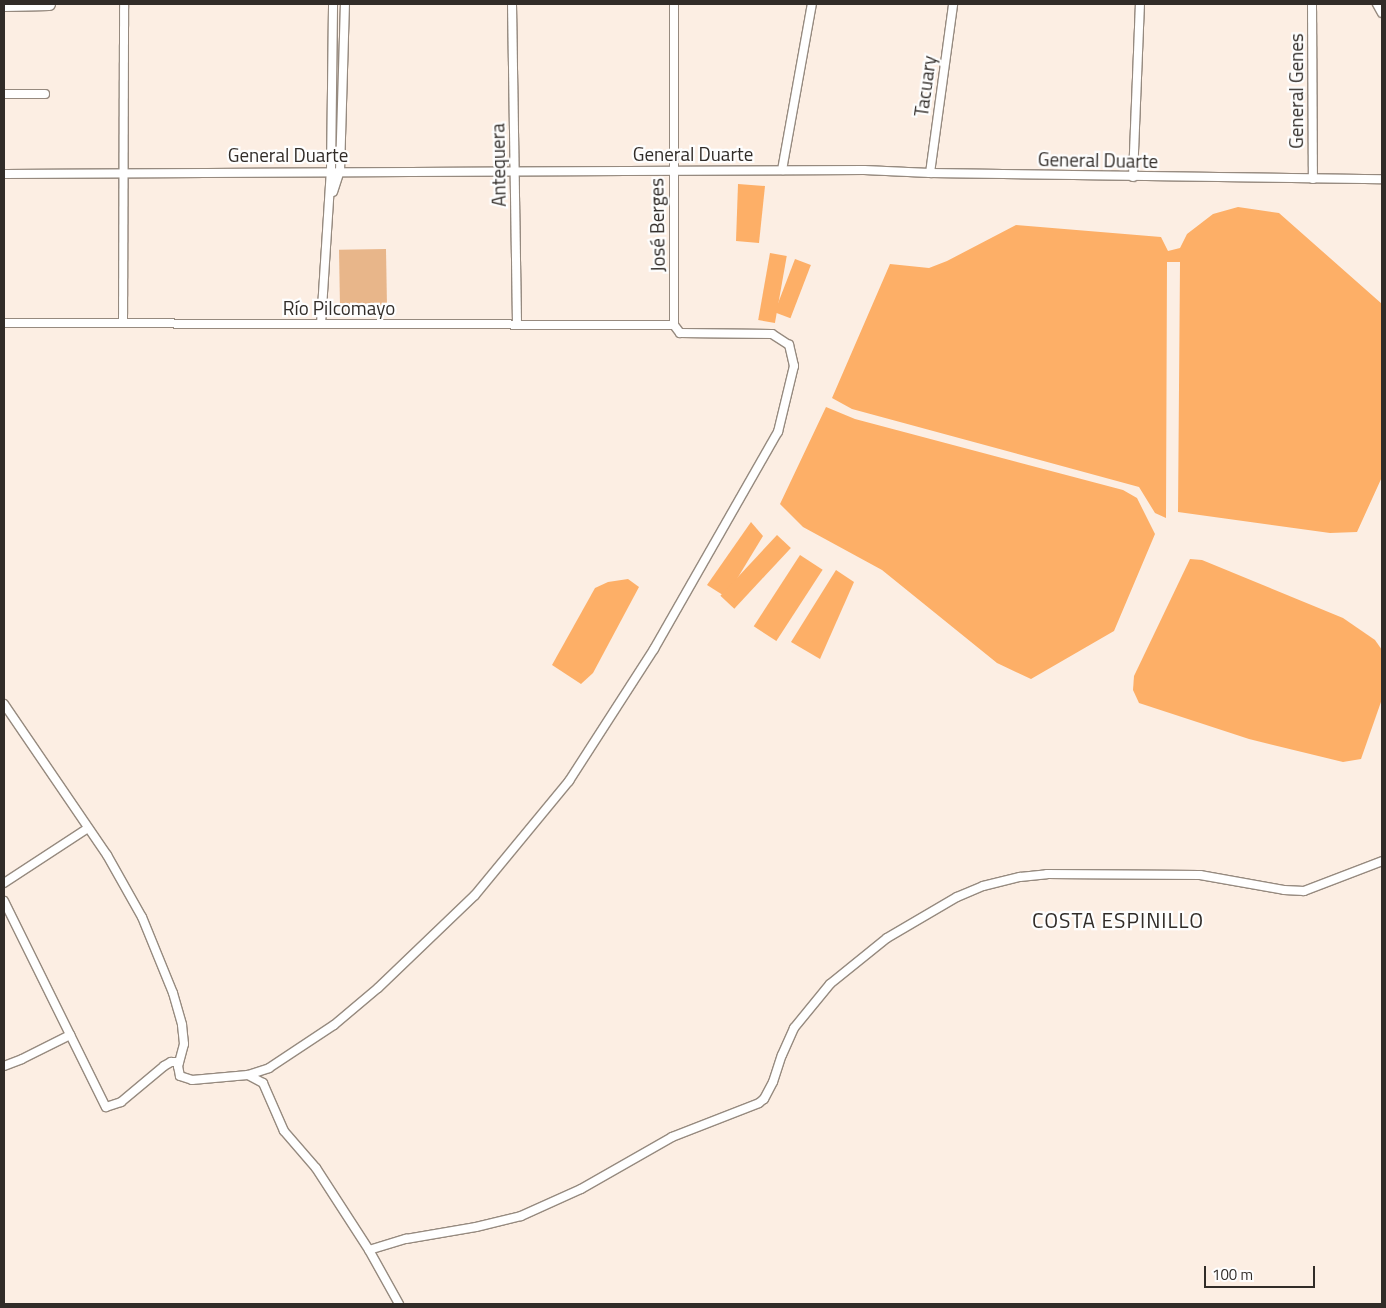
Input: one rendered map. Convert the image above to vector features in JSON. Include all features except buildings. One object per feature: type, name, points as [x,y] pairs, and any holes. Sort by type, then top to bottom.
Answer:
[{"type":"street","points":[[4,5],[49,4]]},
{"type":"street","points":[[123,323],[124,4]]},
{"type":"street","points":[[321,324],[330,201],[333,4]]},
{"type":"street","points":[[330,201],[340,171],[346,4]]},
{"type":"street","name":"Antequera","points":[[512,4],[517,325]]},
{"type":"street","name":"José Berges","points":[[674,4],[672,170],[674,326]]},
{"type":"street","points":[[782,170],[812,4]]},
{"type":"street","name":"Tacuary","points":[[930,173],[953,4]]},
{"type":"street","points":[[1133,177],[1140,4]]},
{"type":"street","name":"General Genes","points":[[1312,4],[1313,179]]},
{"type":"street","points":[[1377,4],[1382,13]]},
{"type":"street","points":[[4,94],[45,94]]},
{"type":"street","name":"General Duarte","points":[[4,174],[864,170],[1133,177],[1382,179]]},
{"type":"street","name":"Río Pilcomayo","points":[[4,323],[674,326],[680,333],[772,334],[788,345],[794,366],[778,432],[654,648],[568,781],[475,895],[378,988],[334,1025],[269,1068],[248,1075],[192,1080],[180,1076],[179,1062]]},
{"type":"street","points":[[4,704],[7,716],[88,828],[142,917],[173,993],[182,1025],[184,1044],[179,1062],[171,1062],[121,1102],[106,1107],[4,901]]},
{"type":"street","points":[[4,883],[88,828]]},
{"type":"street","points":[[369,1250],[406,1239],[476,1227],[521,1216],[581,1189],[672,1137],[759,1103],[764,1099],[773,1082],[794,1028],[830,984],[887,938],[957,897],[983,886],[1020,877],[1047,874],[1200,875],[1284,890],[1304,891],[1382,861]]},
{"type":"street","points":[[4,1066],[70,1035]]},
{"type":"street","points":[[248,1075],[262,1083],[284,1131],[316,1168],[369,1250],[399,1304]]},
{"type":"shaded area","points":[[738,184],[765,186],[759,243],[736,241]]},
{"type":"shaded area","points":[[1238,207],[1279,213],[1382,304],[1382,477],[1357,532],[1330,533],[1178,512],[1180,262],[1167,262],[1166,518],[1155,513],[1139,487],[852,409],[832,398],[890,264],[929,268],[947,261],[1016,225],[1161,237],[1168,251],[1180,248],[1187,234],[1213,214]]},
{"type":"shaded area","points":[[386,249],[387,313],[340,314],[339,250]]},
{"type":"shaded area","points":[[770,253],[787,256],[775,323],[758,320]]},
{"type":"shaded area","points":[[795,259],[811,265],[790,318],[775,312]]},
{"type":"shaded area","points":[[826,407],[855,419],[1123,490],[1137,498],[1155,534],[1114,631],[1031,679],[997,663],[882,570],[803,527],[780,504]]},
{"type":"shaded area","points":[[751,522],[763,536],[726,597],[707,585]]},
{"type":"shaded area","points":[[777,535],[791,548],[734,609],[720,596]]},
{"type":"shaded area","points":[[800,555],[823,570],[776,641],[754,626]]},
{"type":"shaded area","points":[[1190,559],[1202,560],[1343,618],[1375,640],[1382,650],[1382,699],[1361,759],[1343,762],[1249,739],[1139,703],[1133,690],[1134,676]]},
{"type":"shaded area","points":[[836,570],[854,582],[820,659],[791,642]]},
{"type":"shaded area","points":[[628,579],[639,587],[593,673],[581,684],[552,665],[595,588],[608,582]]},
{"type":"district","name":"COSTA ESPINILLO","points":[[1118,920]]}]
